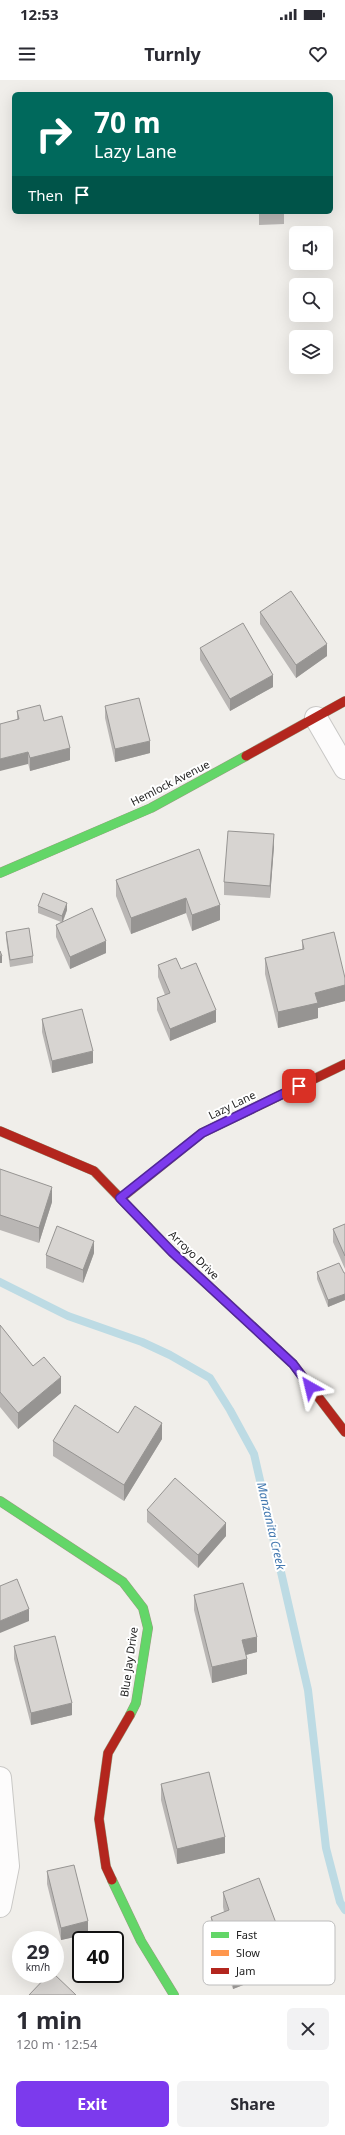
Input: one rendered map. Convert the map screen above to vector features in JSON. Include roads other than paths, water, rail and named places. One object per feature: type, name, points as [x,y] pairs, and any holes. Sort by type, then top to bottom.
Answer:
[{"type":"street","name":"Hemlock Avenue","points":[[0,874],[151,808],[345,701]]},
{"type":"street","points":[[316,718],[345,768]]},
{"type":"street","name":"Lazy Lane","points":[[120,1198],[202,1133],[345,1064]]},
{"type":"street","name":"Arroyo Drive","points":[[0,1131],[94,1171],[172,1252],[293,1364],[345,1432]]},
{"type":"street","name":"Blue Jay Drive","points":[[0,1501],[122,1582],[143,1608],[148,1628],[136,1704],[108,1753],[99,1819],[106,1867],[141,1941],[174,1995]]},
{"type":"street","points":[[0,1778],[8,1866],[0,1906]]},
{"type":"waterway","name":"Manzanita Creek","points":[[0,1282],[68,1316],[142,1342],[170,1355],[210,1378],[230,1410],[254,1454],[308,1690],[326,1848],[340,1902],[345,1910]]}]
